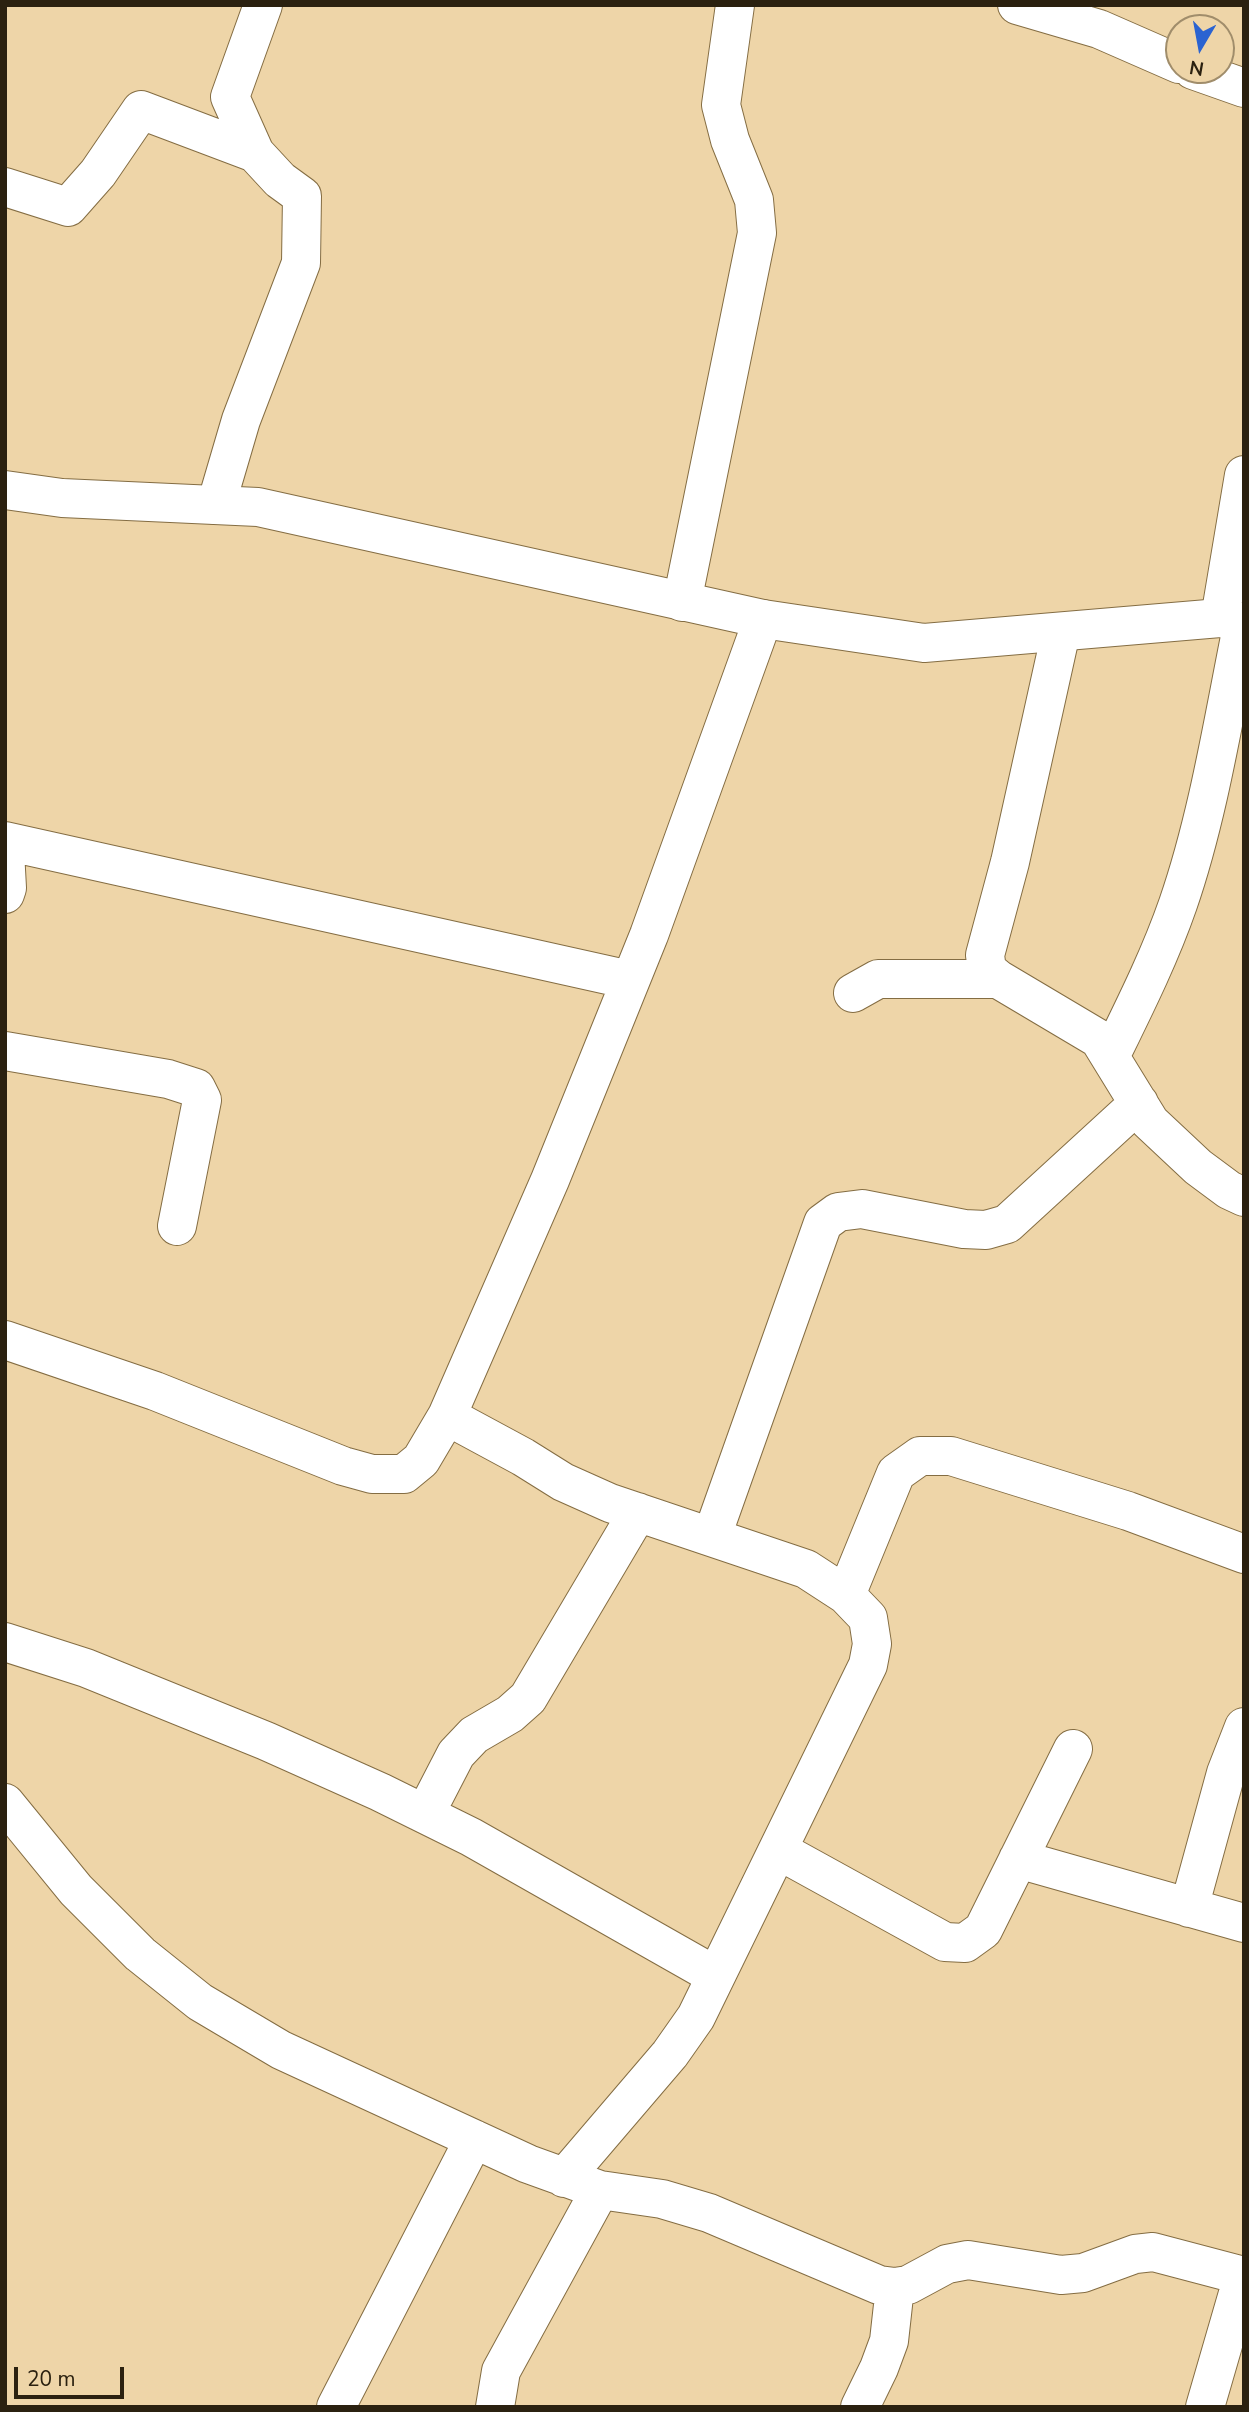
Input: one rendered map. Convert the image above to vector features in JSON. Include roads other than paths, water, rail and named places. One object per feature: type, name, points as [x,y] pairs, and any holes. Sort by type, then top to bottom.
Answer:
[{"type":"street","points":[[216,506],[241,419],[301,263],[302,196],[280,180],[255,153],[230,97],[262,5]]},
{"type":"street","points":[[682,602],[758,233],[754,200],[730,141],[721,105],[735,5]]},
{"type":"street","points":[[1017,5],[1099,29],[1165,58]]},
{"type":"street","points":[[5,187],[68,207],[98,173],[141,110],[255,153]]},
{"type":"street","points":[[1111,1055],[1148,980],[1178,905],[1196,844],[1236,621],[1244,475]]},
{"type":"street","points":[[5,490],[62,498],[258,507],[763,620],[924,643],[1236,621]]},
{"type":"street","points":[[5,1340],[155,1391],[343,1466],[372,1474],[404,1474],[421,1460],[447,1416],[550,1180],[630,980],[763,620]]},
{"type":"street","points":[[1061,632],[1010,862],[985,955],[987,970],[1099,1039],[1150,1122],[1198,1167],[1229,1190],[1244,1197]]},
{"type":"street","points":[[5,841],[630,980]]},
{"type":"street","points":[[5,851],[5,894]]},
{"type":"street","points":[[853,993],[878,979],[998,979]]},
{"type":"street","points":[[5,1051],[169,1079],[196,1088],[202,1100],[177,1226]]},
{"type":"street","points":[[712,1536],[823,1223],[838,1212],[862,1209],[964,1229],[986,1230],[1007,1224],[1139,1103]]},
{"type":"street","points":[[447,1416],[563,1482],[638,1512],[806,1570],[846,1595],[868,1618],[872,1644],[868,1665],[696,2017],[670,2054],[564,2178]]},
{"type":"street","points":[[846,1595],[896,1473],[920,1456],[951,1456],[1128,1511],[1244,1554]]},
{"type":"street","points":[[425,1814],[456,1754],[474,1735],[510,1714],[528,1698],[638,1512]]},
{"type":"street","points":[[5,1642],[86,1668],[267,1741],[425,1814],[471,1837],[716,1976]]},
{"type":"street","points":[[1189,1908],[1226,1773],[1244,1727]]},
{"type":"street","points":[[778,1850],[945,1942],[965,1943],[983,1930],[1073,1749]]},
{"type":"street","points":[[5,1803],[76,1889],[140,1954],[200,2002],[281,2050],[564,2178],[600,2190],[662,2199],[709,2213],[880,2285],[908,2285],[947,2264],[968,2260],[1061,2275],[1083,2273],[1136,2254],[1153,2252],[1243,2276],[1205,2407]]},
{"type":"street","points":[[1018,1859],[1244,1923]]},
{"type":"street","points":[[336,2407],[474,2139]]},
{"type":"street","points":[[495,2407],[501,2371],[600,2190]]},
{"type":"street","points":[[860,2407],[889,2341],[895,2287]]}]
